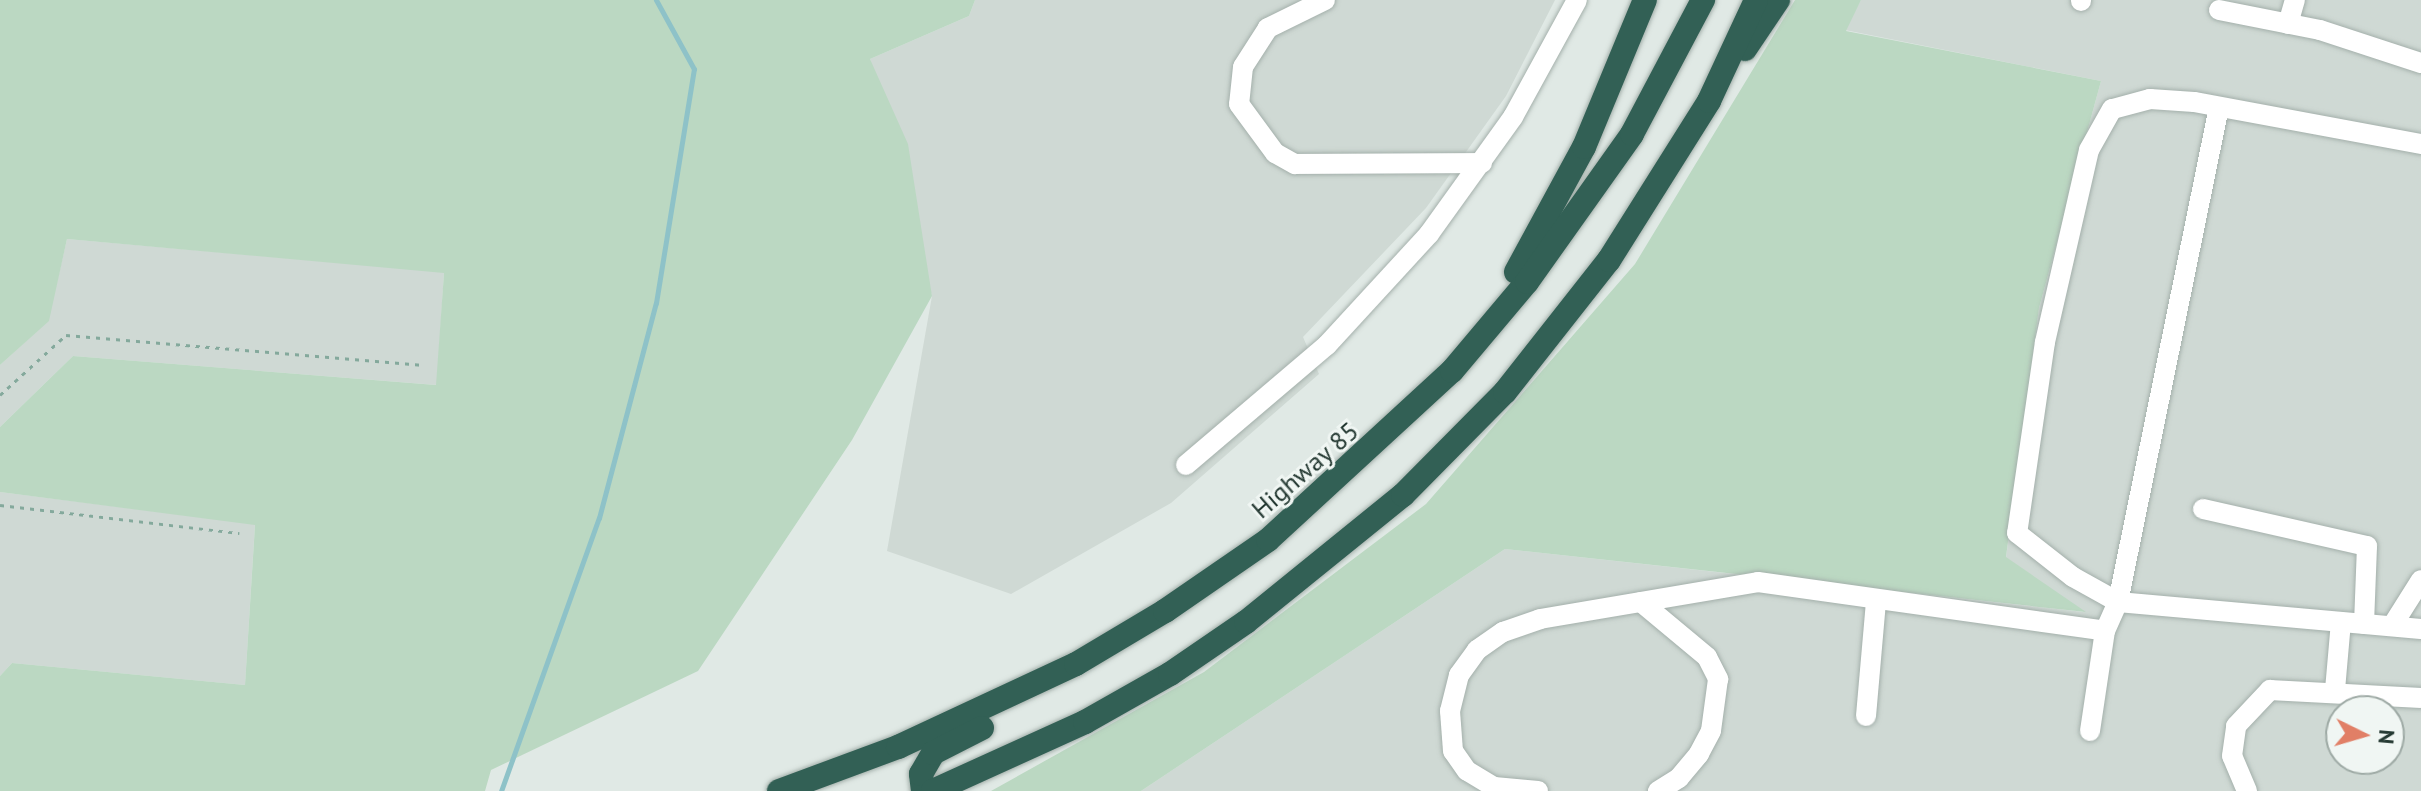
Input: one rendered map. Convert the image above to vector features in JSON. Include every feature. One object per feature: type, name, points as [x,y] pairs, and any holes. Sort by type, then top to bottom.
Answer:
[{"type":"highway","points":[[1452,371],[1476,324],[1527,257],[1549,216],[1584,147],[1645,0]]},
{"type":"highway","name":"Highway 85","points":[[779,791],[993,705],[1076,664],[1189,594],[1268,540],[1452,371],[1578,215],[1632,134],[1703,0]]},
{"type":"highway","points":[[1709,101],[1756,0]]},
{"type":"highway","points":[[933,791],[1085,722],[1170,674],[1246,622],[1403,495],[1560,328],[1778,0]]},
{"type":"highway","points":[[923,791],[921,774],[933,753],[1095,672],[1158,632],[1189,594]]},
{"type":"lane","points":[[1325,0],[1268,28],[1243,67],[1239,104],[1275,153],[1295,164],[1482,163]]},
{"type":"lane","points":[[1186,465],[1327,345],[1429,234],[1482,163],[1577,0]]},
{"type":"lane","points":[[2288,24],[2295,0]]},
{"type":"lane","points":[[2219,10],[2288,24],[2421,63]]},
{"type":"lane","points":[[2421,144],[2219,107],[2150,99],[2112,109],[2089,150],[2045,342],[2017,533],[2073,577],[2118,602],[2421,629]]},
{"type":"lane","points":[[2090,731],[2105,631],[2118,602],[2219,107]]},
{"type":"lane","points":[[2203,509],[2367,546],[2364,624]]},
{"type":"lane","points":[[2392,626],[2421,580]]},
{"type":"lane","points":[[1538,791],[1494,787],[1467,771],[1453,751],[1450,711],[1459,675],[1477,650],[1503,632],[1540,619],[1758,582],[2105,631]]},
{"type":"lane","points":[[1866,716],[1876,601]]},
{"type":"lane","points":[[1641,602],[1707,657],[1718,679],[1711,731],[1699,754],[1679,778],[1658,791]]},
{"type":"lane","points":[[2335,690],[2341,622]]},
{"type":"lane","points":[[2247,791],[2232,756],[2236,726],[2250,707],[2270,690],[2335,690],[2421,698]]},
{"type":"path","points":[[0,395],[66,335],[421,365]]},
{"type":"path","points":[[0,505],[239,533]]},
{"type":"shaded area","points":[[975,0],[1555,0],[1506,96],[1426,208],[1303,337],[1319,374],[1171,503],[1011,594],[887,551],[932,296],[870,59],[969,16]]},
{"type":"shaded area","points":[[1861,0],[2421,0],[2421,791],[1141,791],[1505,549],[2084,612],[2006,558],[2039,308],[2101,81],[1845,30]]},
{"type":"shaded area","points":[[67,239],[444,272],[437,385],[73,356],[0,427],[0,365],[48,321]]},
{"type":"shaded area","points":[[0,492],[255,524],[245,685],[12,663],[0,676]]},
{"type":"green space","points":[[0,0],[975,0],[969,16],[870,59],[908,144],[932,296],[852,440],[698,671],[491,770],[485,791],[0,791],[0,676],[12,663],[245,685],[255,525],[0,492],[0,427],[73,356],[436,385],[444,273],[67,239],[49,321],[0,365]]},
{"type":"green space","points":[[1795,0],[1861,0],[1846,31],[2101,81],[2039,308],[2006,557],[2086,612],[1505,549],[1141,791],[991,791],[1204,672],[1426,504],[1635,264]]},
{"type":"waterway","points":[[501,791],[599,518],[656,303],[694,69],[656,0]]}]
